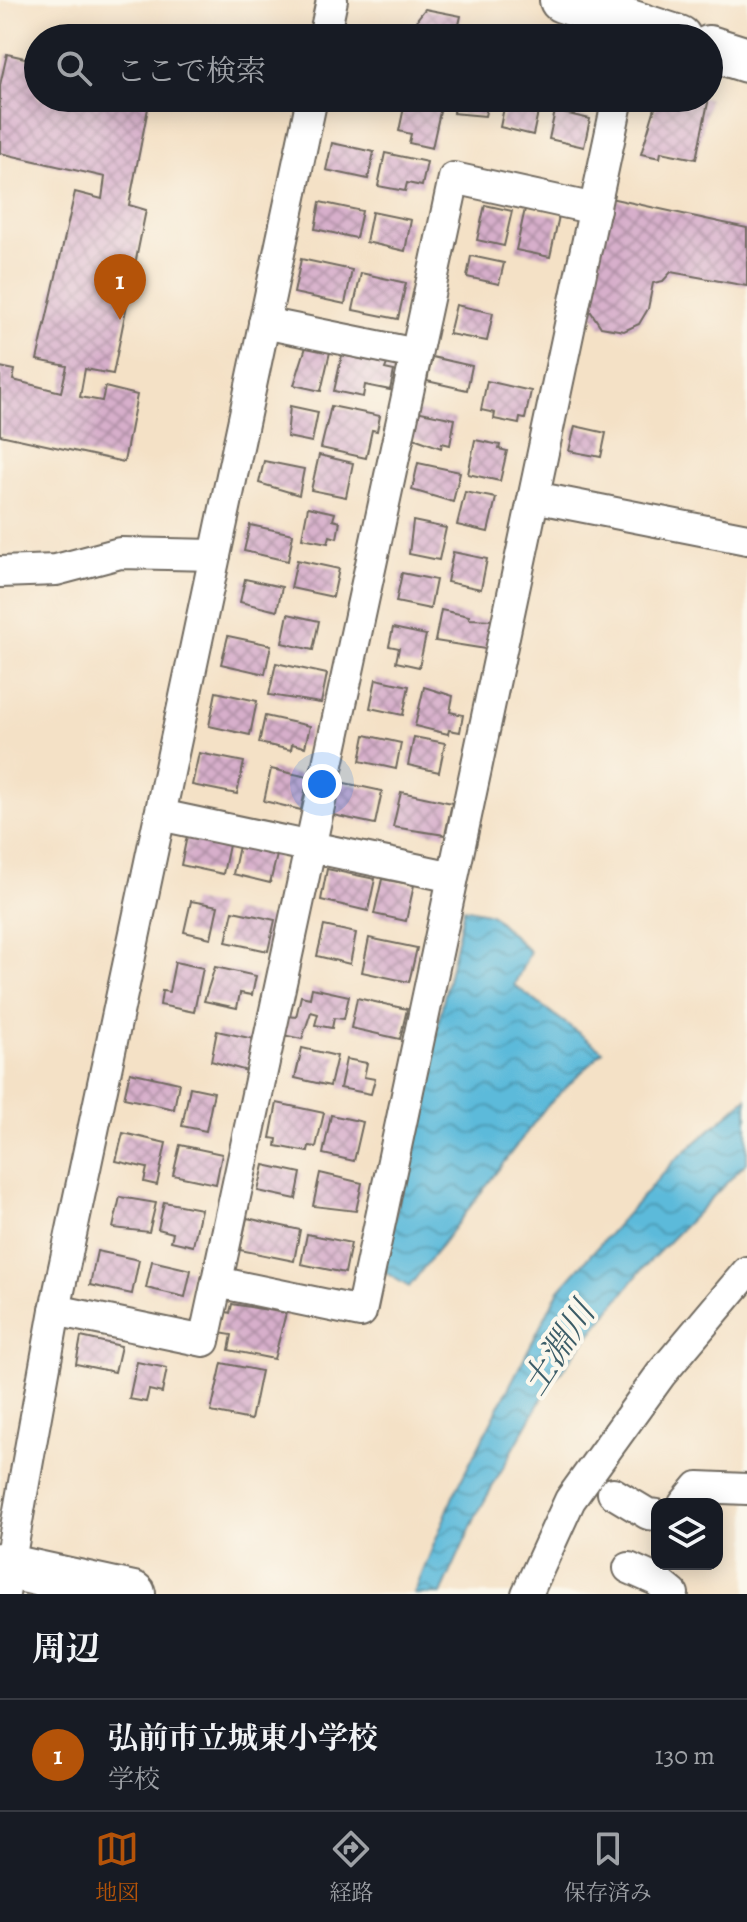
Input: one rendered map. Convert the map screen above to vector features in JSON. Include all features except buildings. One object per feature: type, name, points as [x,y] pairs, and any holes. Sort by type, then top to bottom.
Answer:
[{"type":"street","points":[[327,24],[332,0]]},
{"type":"street","points":[[562,0],[636,20]]},
{"type":"street","points":[[723,52],[747,60]]},
{"type":"street","points":[[133,1594],[5,1575],[55,1310],[309,112]]},
{"type":"street","points":[[217,1282],[361,1312],[615,112]]},
{"type":"street","points":[[55,1310],[204,1341],[454,178],[595,209]]},
{"type":"street","points":[[264,323],[416,354]]},
{"type":"street","points":[[534,497],[747,539]]},
{"type":"street","points":[[0,572],[56,570],[120,553],[215,555]]},
{"type":"street","points":[[160,815],[453,877]]},
{"type":"street","points":[[527,1594],[570,1500],[661,1374],[747,1272]]},
{"type":"street","points":[[689,1498],[698,1487],[747,1489]]},
{"type":"street","points":[[613,1493],[651,1514]]},
{"type":"street","points":[[629,1568],[656,1580],[673,1594]]},
{"type":"water","points":[[464,908],[491,914],[530,952],[514,985],[603,1051],[546,1107],[409,1287],[383,1271]]},
{"type":"water","name":"土淵川","points":[[747,1098],[747,1162],[644,1267],[547,1389],[476,1516],[441,1594],[414,1594],[454,1494],[559,1290],[674,1161]]},
{"type":"place","name":"弘前市立城東小学校","points":[[120,320]]}]
